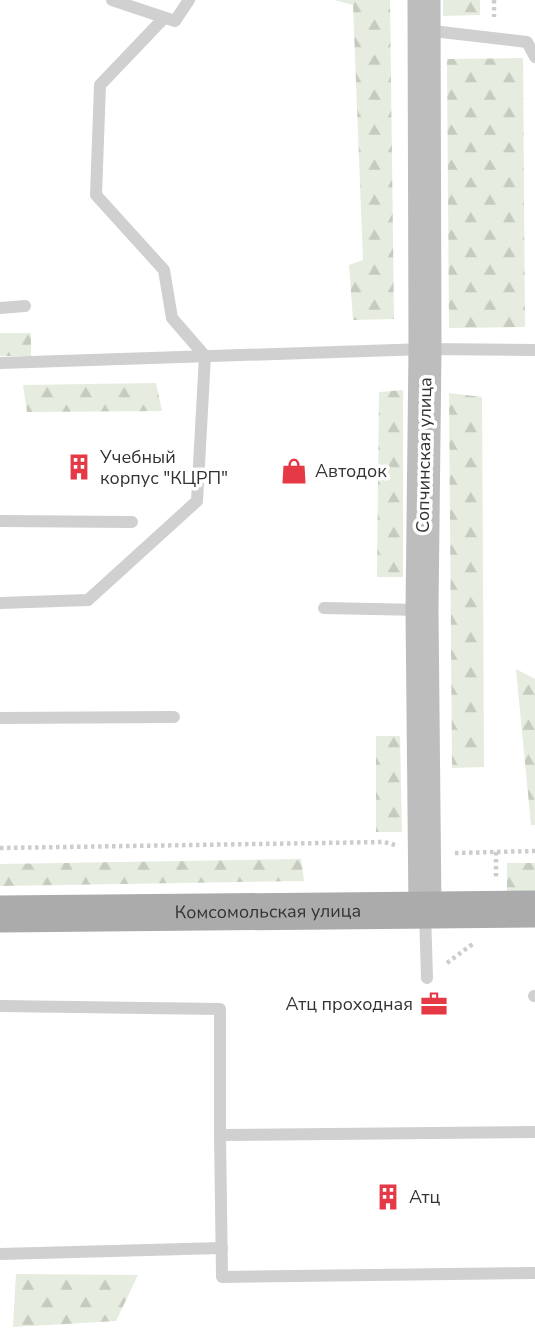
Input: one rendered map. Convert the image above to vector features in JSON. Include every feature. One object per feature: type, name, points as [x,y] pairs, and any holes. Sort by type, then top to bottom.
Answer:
[{"type":"main road","name":"Комсомольская улица","points":[[0,914],[535,909]]},
{"type":"street","name":"Сопчинская улица","points":[[424,15],[425,349],[422,610],[425,910]]},
{"type":"lane","points":[[112,0],[175,21],[189,0]]},
{"type":"lane","points":[[424,15],[531,39],[535,57]]},
{"type":"lane","points":[[0,603],[88,600],[198,501],[205,356],[172,318],[164,270],[96,195],[100,85],[164,18]]},
{"type":"lane","points":[[0,308],[25,306]]},
{"type":"lane","points":[[0,363],[425,349],[535,350]]},
{"type":"lane","points":[[0,521],[132,522]]},
{"type":"lane","points":[[324,608],[422,610]]},
{"type":"lane","points":[[0,718],[174,717]]},
{"type":"lane","points":[[425,910],[427,978]]},
{"type":"lane","points":[[0,1006],[220,1009],[222,1277],[535,1273]]},
{"type":"lane","points":[[220,1135],[535,1132]]},
{"type":"lane","points":[[0,1254],[222,1248]]},
{"type":"path","points":[[0,848],[384,842],[424,853],[535,851]]},
{"type":"path","points":[[427,978],[473,943],[486,942]]},
{"type":"green space","points":[[334,0],[390,0],[394,319],[353,320],[349,265],[363,260],[353,5]]},
{"type":"green space","points":[[443,0],[480,0],[480,15],[443,16]]},
{"type":"green space","points":[[523,58],[525,327],[449,328],[447,59]]},
{"type":"green space","points":[[0,333],[31,333],[31,356],[0,356]]},
{"type":"green space","points":[[156,383],[162,411],[27,412],[23,385]]},
{"type":"green space","points":[[403,390],[403,577],[377,577],[379,392]]},
{"type":"green space","points":[[449,393],[482,397],[484,767],[452,768]]},
{"type":"green space","points":[[516,669],[535,679],[535,825],[531,825]]},
{"type":"green space","points":[[376,736],[400,736],[402,832],[376,832]]},
{"type":"green space","points":[[301,859],[304,881],[0,886],[0,864]]},
{"type":"green space","points":[[507,863],[535,863],[535,891],[507,891]]},
{"type":"green space","points":[[16,1274],[138,1275],[116,1321],[13,1327]]},
{"type":"place","name":"Учебный корпус \"КЦРП\"","points":[[79,467]]},
{"type":"place","name":"Автодок","points":[[294,471]]},
{"type":"place","name":"Атц проходная","points":[[434,1004]]},
{"type":"place","name":"Атц","points":[[388,1197]]}]
